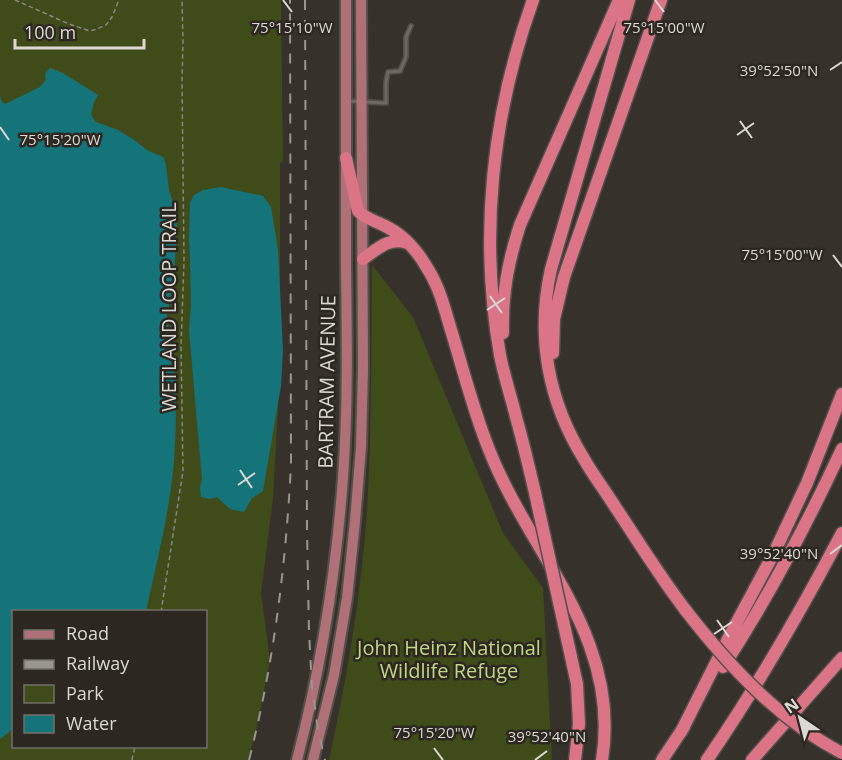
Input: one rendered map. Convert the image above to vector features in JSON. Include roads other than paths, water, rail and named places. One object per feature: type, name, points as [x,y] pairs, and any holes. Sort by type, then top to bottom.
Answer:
[{"type":"highway","points":[[533,0],[519,41],[504,100],[496,148],[490,215],[491,275],[502,366],[535,493],[577,684],[579,724],[576,760]]},
{"type":"highway","points":[[516,417],[503,325],[505,287],[512,250],[522,220],[619,0]]},
{"type":"highway","points":[[629,0],[555,255],[546,295],[545,347],[559,409],[579,451],[687,612],[725,658],[759,692],[798,725],[842,753]]},
{"type":"highway","points":[[610,498],[573,428],[562,401],[553,361],[554,319],[568,265],[661,0]]},
{"type":"highway","points":[[346,158],[357,209],[362,215],[387,226],[409,244],[436,284],[480,427],[493,460],[590,642],[600,676],[604,704],[605,732],[602,760]]},
{"type":"highway","points":[[363,259],[394,241],[409,244]]},
{"type":"highway","points":[[681,732],[784,533],[842,394]]},
{"type":"highway","points":[[662,760],[759,607],[842,450]]},
{"type":"highway","points":[[707,760],[765,671],[842,533]]},
{"type":"highway","points":[[752,760],[842,658]]},
{"type":"main road","name":"BARTRAM AVENUE","points":[[297,760],[318,668],[328,607],[343,478],[347,383],[346,0]]},
{"type":"main road","name":"BARTRAM AVENUE","points":[[313,760],[334,675],[351,561],[361,447],[363,259],[361,0]]},
{"type":"lane","points":[[346,101],[386,103],[388,72],[400,71],[406,57],[406,37],[411,26]]},
{"type":"water","points":[[50,68],[63,73],[98,95],[91,115],[96,122],[118,130],[147,150],[163,157],[166,165],[177,225],[174,276],[167,315],[168,328],[171,333],[171,366],[176,376],[174,460],[159,555],[146,610],[12,610],[12,730],[0,739],[0,96],[5,104],[40,87],[46,80],[45,74]]},
{"type":"water","points":[[221,187],[263,196],[271,207],[278,249],[283,350],[281,386],[263,491],[252,498],[244,512],[230,509],[217,497],[209,499],[201,497],[200,488],[202,479],[189,330],[191,306],[190,203],[194,195],[203,190]]},
{"type":"railway","points":[[249,760],[258,724],[278,613],[291,464],[290,0]]},
{"type":"railway","points":[[305,0],[309,632],[312,687],[325,760]]},
{"type":"park label","name":"John Heinz National Wildlife Refuge","points":[[449,660]]}]
